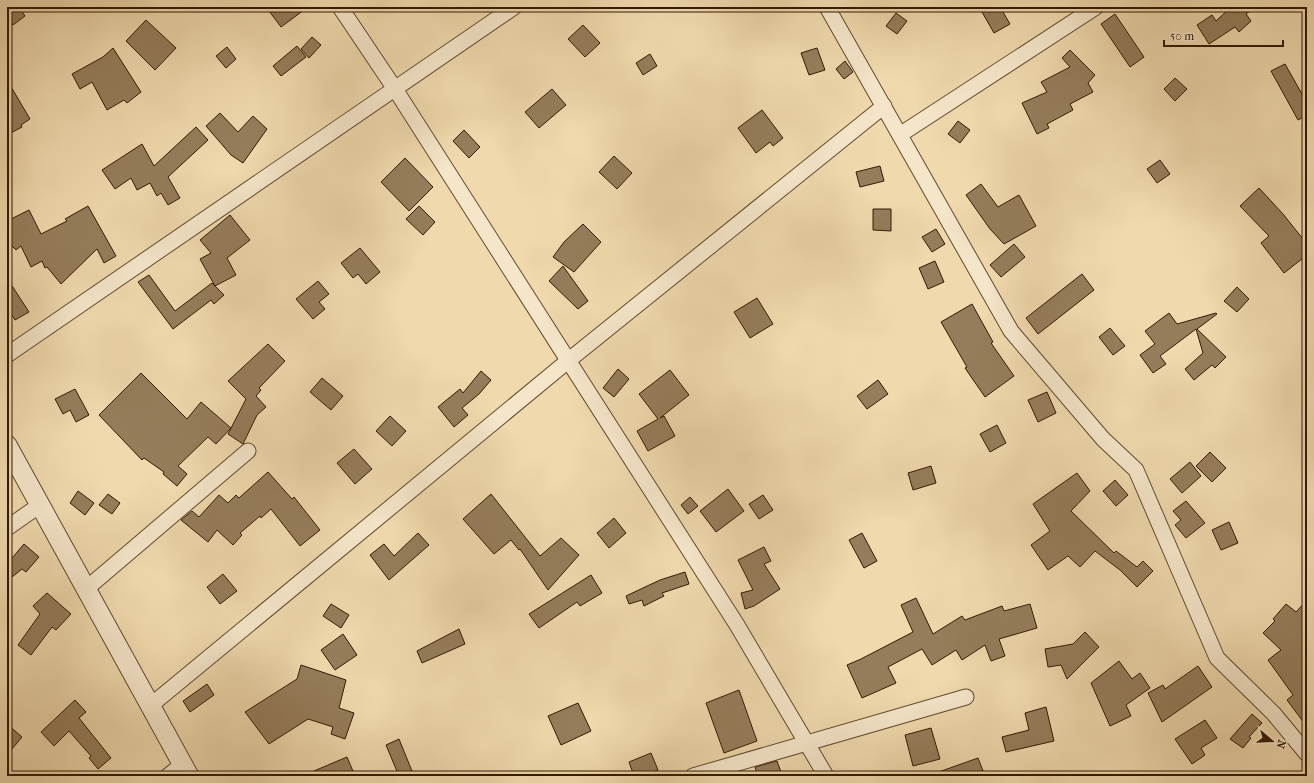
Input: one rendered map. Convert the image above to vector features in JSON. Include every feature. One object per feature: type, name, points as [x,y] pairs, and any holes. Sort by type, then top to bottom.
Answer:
[{"type":"street","points":[[340,7],[395,89],[737,625],[826,776]]},
{"type":"street","points":[[7,355],[514,7]]},
{"type":"street","points":[[828,7],[1011,331],[1103,439],[1136,470],[1217,658],[1274,714],[1307,754]]},
{"type":"street","points":[[901,134],[1096,7]]},
{"type":"street","points":[[150,706],[569,360],[884,106]]},
{"type":"street","points":[[7,445],[150,706],[180,772]]},
{"type":"street","points":[[86,589],[248,451]]},
{"type":"street","points":[[7,528],[40,505]]},
{"type":"street","points":[[693,776],[806,742],[966,697]]},
{"type":"building","points":[[7,7],[19,7],[25,16],[13,25],[7,17]]},
{"type":"building","points":[[266,7],[308,7],[281,27]]},
{"type":"building","points":[[991,7],[1000,7],[1010,24],[994,33],[982,12]]},
{"type":"building","points":[[1231,7],[1255,7],[1246,14],[1251,21],[1239,32],[1235,27],[1209,44],[1197,25],[1212,15],[1216,21]]},
{"type":"building","points":[[896,13],[907,21],[897,34],[886,26]]},
{"type":"building","points":[[1115,14],[1144,57],[1130,67],[1101,24]]},
{"type":"building","points":[[146,20],[176,48],[155,70],[126,41]]},
{"type":"building","points":[[583,25],[600,43],[585,57],[568,39]]},
{"type":"building","points":[[312,37],[321,45],[309,58],[301,49]]},
{"type":"building","points":[[297,46],[306,57],[281,76],[273,66]]},
{"type":"building","points":[[227,47],[236,59],[226,68],[216,56]]},
{"type":"building","points":[[113,48],[141,92],[127,103],[124,100],[107,110],[92,82],[80,89],[72,74],[103,57]]},
{"type":"building","points":[[817,48],[825,70],[809,75],[801,53]]},
{"type":"building","points":[[1070,50],[1095,75],[1088,83],[1093,92],[1070,104],[1073,110],[1047,124],[1049,128],[1037,134],[1022,103],[1047,92],[1041,82],[1070,67],[1062,58]]},
{"type":"building","points":[[650,54],[657,66],[643,75],[636,63]]},
{"type":"building","points":[[845,61],[853,72],[844,79],[836,69]]},
{"type":"building","points":[[1285,64],[1307,103],[1307,115],[1298,120],[1271,71]]},
{"type":"building","points":[[1175,78],[1187,89],[1175,101],[1164,89]]},
{"type":"building","points":[[7,80],[30,119],[21,125],[22,127],[7,135]]},
{"type":"building","points":[[552,89],[566,105],[539,128],[525,112]]},
{"type":"building","points":[[762,110],[783,138],[773,146],[770,142],[756,153],[738,128]]},
{"type":"building","points":[[220,113],[238,132],[253,116],[267,129],[243,163],[231,155],[206,126]]},
{"type":"building","points":[[958,121],[970,130],[960,143],[948,134]]},
{"type":"building","points":[[196,127],[208,140],[168,177],[180,198],[168,205],[161,193],[157,196],[150,183],[137,190],[131,178],[115,189],[102,170],[142,144],[154,166]]},
{"type":"building","points":[[464,130],[480,147],[469,158],[453,141]]},
{"type":"building","points":[[614,156],[632,173],[617,189],[599,172]]},
{"type":"building","points":[[405,158],[433,187],[409,211],[381,182]]},
{"type":"building","points":[[1160,160],[1170,174],[1157,183],[1147,169]]},
{"type":"building","points":[[880,166],[884,181],[860,187],[856,172]]},
{"type":"building","points":[[981,184],[998,207],[1019,195],[1036,226],[1004,244],[990,229],[966,195]]},
{"type":"building","points":[[1259,188],[1283,214],[1307,244],[1307,255],[1284,273],[1261,243],[1269,236],[1240,206]]},
{"type":"building","points":[[88,206],[116,256],[104,263],[97,249],[61,284],[47,267],[45,268],[42,261],[31,267],[21,246],[16,250],[7,241],[7,221],[29,210],[41,234],[67,221],[65,219]]},
{"type":"building","points":[[419,206],[435,222],[423,235],[406,219]]},
{"type":"building","points":[[873,209],[891,209],[891,231],[873,230]]},
{"type":"building","points":[[230,215],[250,240],[227,258],[236,275],[215,286],[200,259],[211,253],[200,240]]},
{"type":"building","points":[[583,224],[601,242],[574,272],[553,257],[564,242]]},
{"type":"building","points":[[936,229],[945,244],[932,252],[922,237]]},
{"type":"building","points":[[1014,244],[1025,257],[1001,277],[990,265]]},
{"type":"building","points":[[360,248],[380,272],[366,284],[358,274],[353,278],[341,263]]},
{"type":"building","points":[[935,261],[944,282],[928,289],[919,268]]},
{"type":"building","points":[[563,266],[588,301],[578,309],[549,281]]},
{"type":"building","points":[[1082,274],[1094,290],[1038,334],[1026,318]]},
{"type":"building","points":[[149,275],[175,311],[212,283],[224,295],[214,304],[211,300],[173,329],[138,282]]},
{"type":"building","points":[[7,278],[29,312],[15,320],[7,308]]},
{"type":"building","points":[[318,281],[329,294],[319,302],[325,309],[313,319],[296,299]]},
{"type":"building","points":[[1237,287],[1249,299],[1237,312],[1224,301]]},
{"type":"building","points":[[757,298],[773,324],[750,338],[734,312]]},
{"type":"building","points":[[972,304],[993,342],[991,343],[1014,376],[985,397],[965,368],[967,367],[941,322]]},
{"type":"building","points":[[1169,313],[1177,324],[1216,313],[1217,314],[1197,329],[1226,357],[1215,368],[1212,365],[1194,380],[1185,369],[1203,353],[1196,329],[1160,356],[1166,364],[1153,373],[1140,355],[1155,344],[1145,331]]},
{"type":"building","points":[[1110,328],[1125,346],[1113,355],[1099,337]]},
{"type":"building","points":[[268,344],[285,361],[259,388],[261,390],[256,396],[266,407],[257,415],[243,444],[228,434],[246,399],[228,381]]},
{"type":"building","points":[[618,369],[629,379],[614,397],[603,388]]},
{"type":"building","points":[[670,370],[689,395],[660,418],[664,416],[675,436],[648,451],[637,431],[658,419],[639,394]]},
{"type":"building","points":[[481,371],[491,380],[479,394],[462,408],[468,415],[454,427],[438,407],[460,389],[463,393]]},
{"type":"building","points":[[141,373],[187,419],[201,402],[231,428],[216,444],[208,437],[178,466],[187,474],[177,486],[163,474],[164,472],[144,458],[142,460],[99,415]]},
{"type":"building","points":[[322,378],[343,396],[331,410],[310,392]]},
{"type":"building","points":[[878,380],[888,394],[867,409],[857,396]]},
{"type":"building","points":[[75,389],[89,415],[76,422],[70,410],[63,414],[55,399]]},
{"type":"building","points":[[1047,392],[1056,413],[1038,422],[1028,400]]},
{"type":"building","points":[[390,416],[406,431],[392,446],[376,431]]},
{"type":"building","points":[[997,425],[1006,443],[990,452],[980,434]]},
{"type":"building","points":[[354,449],[372,469],[355,484],[337,463]]},
{"type":"building","points":[[1210,452],[1226,468],[1212,482],[1196,466]]},
{"type":"building","points":[[1190,462],[1201,476],[1182,493],[1170,479]]},
{"type":"building","points":[[931,466],[936,483],[913,490],[908,473]]},
{"type":"building","points":[[268,472],[292,499],[294,497],[320,530],[300,546],[271,509],[240,533],[242,535],[233,545],[217,530],[208,542],[181,520],[192,511],[199,517],[219,495],[228,503],[236,495],[239,498]]},
{"type":"building","points":[[1077,473],[1090,491],[1071,511],[1114,553],[1116,551],[1137,567],[1143,561],[1153,571],[1137,587],[1120,570],[1095,551],[1080,567],[1068,556],[1048,570],[1031,545],[1050,531],[1033,504]]},
{"type":"building","points":[[1115,480],[1128,495],[1116,506],[1103,491]]},
{"type":"building","points":[[728,489],[744,511],[716,532],[700,511]]},
{"type":"building","points":[[78,491],[94,503],[85,515],[70,503]]},
{"type":"building","points":[[108,494],[120,503],[112,514],[99,505]]},
{"type":"building","points":[[491,494],[540,556],[561,538],[579,555],[548,590],[520,549],[519,550],[511,540],[494,554],[463,519]]},
{"type":"building","points":[[763,495],[773,510],[759,519],[749,504]]},
{"type":"building","points":[[690,497],[698,506],[688,514],[681,505]]},
{"type":"building","points":[[1186,501],[1205,523],[1186,538],[1175,525],[1181,520],[1173,511]]},
{"type":"building","points":[[614,518],[626,533],[609,548],[597,533]]},
{"type":"building","points":[[1229,522],[1238,543],[1221,550],[1212,530]]},
{"type":"building","points":[[418,533],[429,545],[389,580],[370,555],[384,544],[394,556]]},
{"type":"building","points":[[862,533],[877,561],[864,568],[849,540]]},
{"type":"building","points":[[24,544],[39,557],[26,572],[22,569],[7,581],[7,564]]},
{"type":"building","points":[[764,547],[771,561],[764,564],[780,589],[754,606],[745,609],[741,593],[753,590],[738,560]]},
{"type":"building","points":[[685,572],[689,584],[662,593],[664,596],[644,606],[642,600],[629,604],[626,596],[660,580]]},
{"type":"building","points":[[223,574],[237,591],[220,604],[207,587]]},
{"type":"building","points":[[591,575],[602,593],[580,606],[577,602],[539,628],[529,614]]},
{"type":"building","points":[[47,593],[71,614],[56,630],[52,627],[31,655],[18,645],[40,614],[33,606]]},
{"type":"building","points":[[916,598],[933,634],[962,616],[965,620],[1002,606],[1004,611],[1030,604],[1037,628],[999,639],[1005,656],[991,661],[985,645],[962,660],[956,650],[932,665],[922,649],[888,667],[896,683],[862,698],[847,665],[913,632],[901,605]]},
{"type":"building","points":[[1307,600],[1307,727],[1287,700],[1293,695],[1268,660],[1281,650],[1263,633],[1275,621],[1273,619],[1286,604],[1296,612]]},
{"type":"building","points":[[331,604],[349,615],[341,628],[323,616]]},
{"type":"building","points":[[459,629],[465,644],[422,663],[417,651]]},
{"type":"building","points":[[1085,632],[1099,647],[1067,679],[1061,665],[1048,667],[1045,649],[1073,644]]},
{"type":"building","points":[[343,634],[357,655],[335,670],[321,650]]},
{"type":"building","points":[[1119,661],[1132,679],[1140,673],[1150,688],[1126,705],[1131,716],[1110,726],[1091,683]]},
{"type":"building","points":[[301,665],[346,680],[339,708],[354,713],[345,739],[331,734],[333,727],[308,719],[269,744],[245,712],[297,679]]},
{"type":"building","points":[[1198,666],[1212,687],[1162,722],[1148,693],[1163,685],[1165,689]]},
{"type":"building","points":[[207,684],[214,695],[190,712],[183,701]]},
{"type":"building","points":[[739,690],[757,741],[724,753],[706,703]]},
{"type":"building","points":[[75,700],[86,712],[79,718],[111,758],[98,769],[89,758],[91,756],[69,731],[54,746],[41,732]]},
{"type":"building","points":[[578,703],[591,731],[561,745],[548,716]]},
{"type":"building","points":[[1046,707],[1054,741],[1006,752],[1002,737],[1029,730],[1025,713]]},
{"type":"building","points":[[1252,714],[1262,723],[1249,737],[1251,738],[1243,748],[1230,739]]},
{"type":"building","points":[[1205,720],[1217,738],[1201,748],[1205,755],[1192,764],[1175,739]]},
{"type":"building","points":[[7,724],[22,737],[7,755]]},
{"type":"building","points":[[931,728],[940,759],[913,766],[905,735]]},
{"type":"building","points":[[399,739],[414,776],[399,776],[386,745]]},
{"type":"building","points":[[651,753],[658,770],[642,776],[634,776],[629,762]]},
{"type":"building","points":[[347,757],[355,776],[302,776]]},
{"type":"building","points":[[978,758],[985,776],[933,776],[933,774]]},
{"type":"building","points":[[777,761],[781,772],[769,776],[758,776],[755,767]]}]
